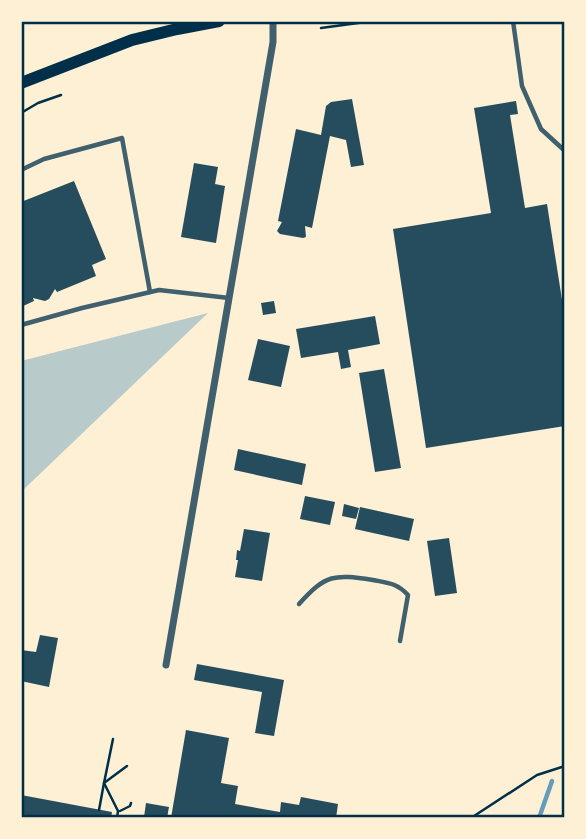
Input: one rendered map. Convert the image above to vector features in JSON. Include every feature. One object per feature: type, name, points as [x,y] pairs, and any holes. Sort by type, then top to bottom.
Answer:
[{"type":"main road","points":[[21,83],[132,40],[219,21]]},
{"type":"street","points":[[166,665],[273,42],[273,21]]},
{"type":"lane","points":[[513,21],[522,86],[541,129],[565,151]]},
{"type":"lane","points":[[21,170],[44,159],[122,138],[150,292]]},
{"type":"lane","points":[[21,326],[159,290],[229,298]]},
{"type":"lane","points":[[299,604],[326,580],[341,575],[398,585],[408,594],[400,641]]},
{"type":"path","points":[[321,29],[373,21]]},
{"type":"path","points":[[21,113],[38,103],[61,95]]},
{"type":"path","points":[[99,810],[113,739]]},
{"type":"path","points":[[104,783],[127,766]]},
{"type":"path","points":[[471,818],[537,775],[565,766]]},
{"type":"path","points":[[104,783],[118,811],[117,818]]},
{"type":"path","points":[[118,811],[131,803]]},
{"type":"shaded area","points":[[208,313],[21,492],[21,361]]},
{"type":"building","points":[[352,99],[364,165],[351,167],[346,140],[330,136],[312,228],[305,226],[306,237],[303,238],[280,234],[277,231],[282,222],[278,221],[296,129],[321,135],[326,106],[331,102]]},
{"type":"building","points":[[516,101],[518,114],[510,115],[525,208],[547,204],[565,319],[565,426],[426,448],[393,229],[491,213],[474,108]]},
{"type":"building","points":[[194,163],[218,167],[215,184],[225,186],[216,243],[181,237]]},
{"type":"building","points":[[74,181],[106,259],[92,265],[96,276],[57,292],[55,289],[45,301],[33,298],[34,301],[21,307],[21,202]]},
{"type":"building","points":[[274,301],[276,313],[263,315],[261,303]]},
{"type":"building","points":[[375,316],[380,344],[348,350],[351,367],[341,369],[338,352],[301,358],[296,329]]},
{"type":"building","points":[[258,339],[290,346],[281,387],[248,380]]},
{"type":"building","points":[[384,369],[401,468],[375,472],[359,373]]},
{"type":"building","points":[[238,449],[306,464],[302,485],[234,470]]},
{"type":"building","points":[[305,496],[335,502],[330,525],[300,519]]},
{"type":"building","points":[[344,504],[359,508],[356,519],[342,516]]},
{"type":"building","points":[[360,507],[414,519],[409,541],[355,529]]},
{"type":"building","points":[[244,529],[270,533],[262,581],[235,577],[237,550],[240,551]]},
{"type":"building","points":[[449,538],[457,593],[435,596],[427,541]]},
{"type":"building","points":[[40,635],[58,638],[49,687],[21,681],[21,650],[36,652]]},
{"type":"building","points":[[197,664],[284,680],[274,736],[255,733],[262,692],[194,680]]},
{"type":"building","points":[[186,730],[229,738],[221,783],[238,786],[235,804],[280,812],[281,802],[299,805],[301,797],[338,804],[336,818],[171,818]]},
{"type":"building","points":[[21,795],[112,812],[111,818],[21,818]]},
{"type":"building","points":[[146,803],[169,807],[167,818],[144,817]]},
{"type":"waterway","points":[[539,818],[552,781]]}]
